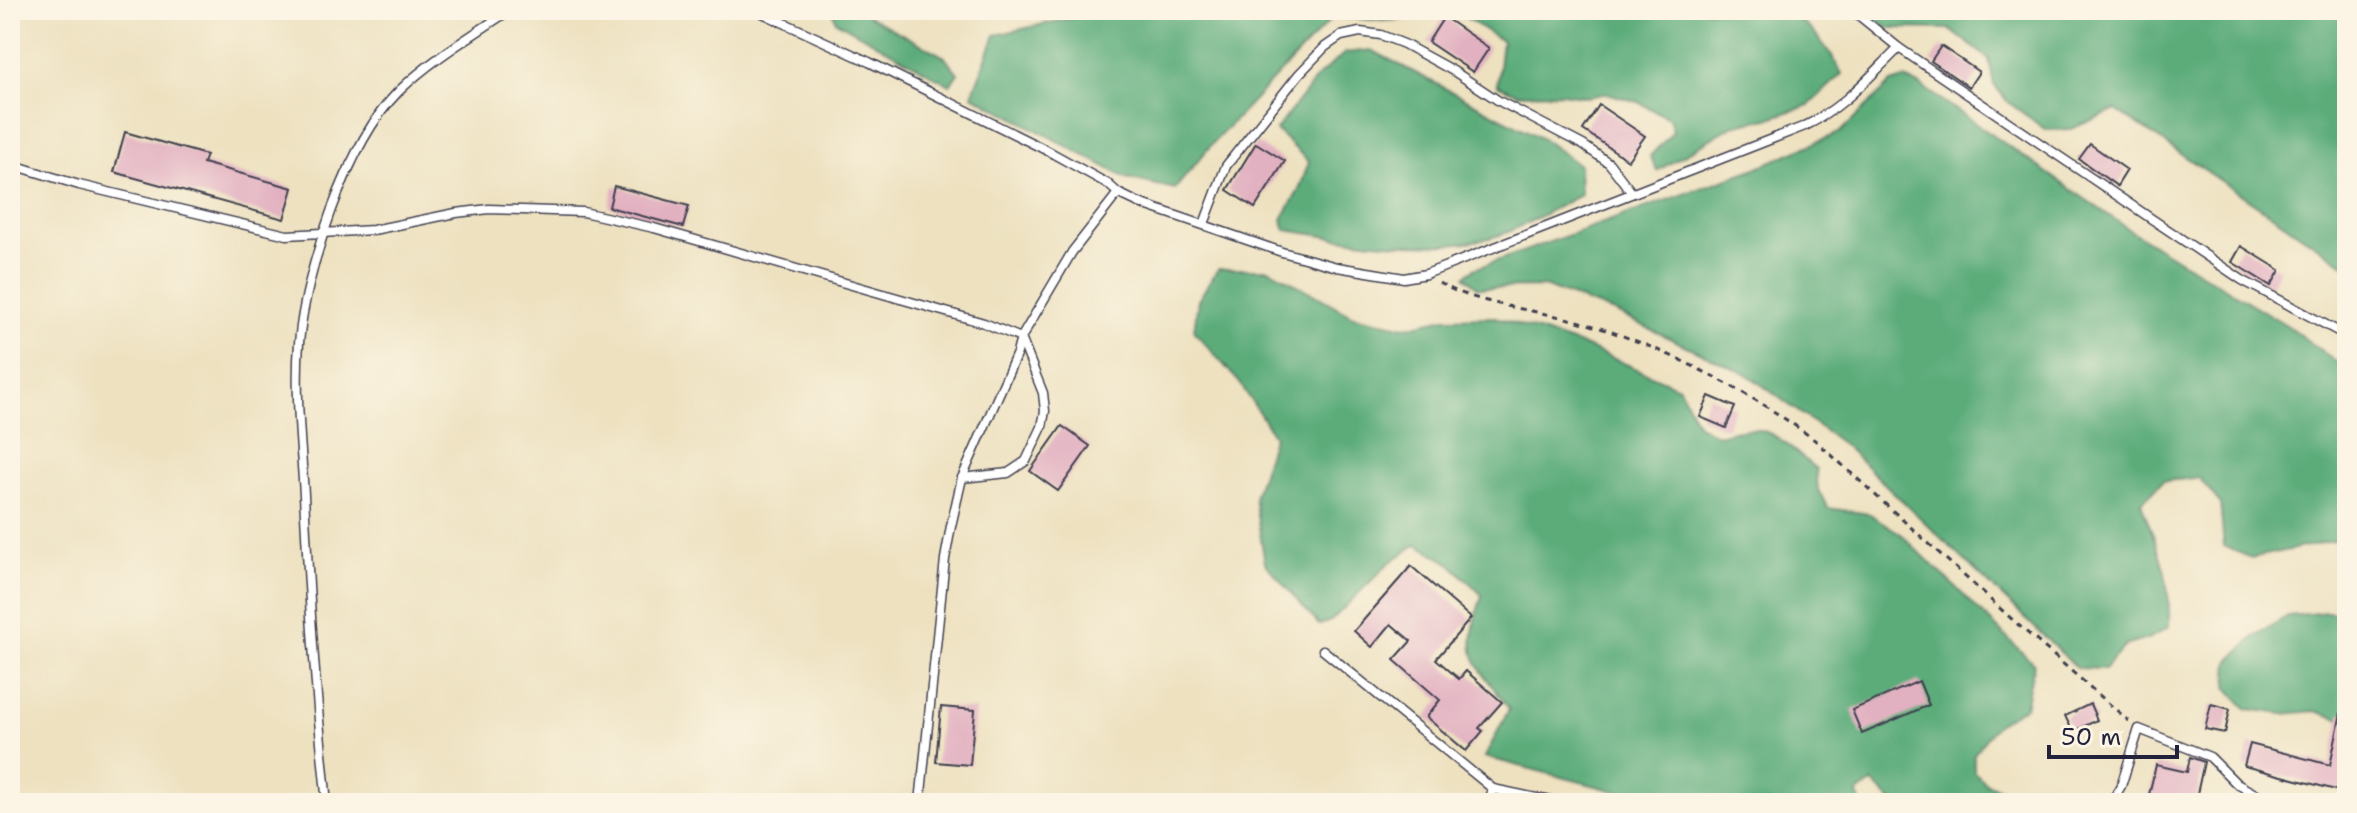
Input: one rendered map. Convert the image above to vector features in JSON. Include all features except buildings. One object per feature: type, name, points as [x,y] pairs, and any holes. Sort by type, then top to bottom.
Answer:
[{"type":"lane","points":[[327,803],[312,627],[299,386],[299,343],[303,320],[324,233],[361,145],[377,118],[398,92],[510,10]]},
{"type":"lane","points":[[756,10],[1036,145],[1108,184],[1118,193],[1282,252],[1337,267],[1404,278],[1426,274],[1768,141],[1827,115],[1899,48]]},
{"type":"lane","points":[[1852,10],[1899,48],[2242,280],[2347,336]]},
{"type":"lane","points":[[1204,224],[1226,166],[1299,74],[1325,47],[1341,36],[1360,32],[1381,35],[1404,44],[1499,101],[1583,145],[1609,163],[1632,193]]},
{"type":"lane","points":[[10,164],[79,185],[287,235],[373,230],[489,209],[583,212],[670,232],[984,323],[1021,338],[1043,393],[1045,411],[1042,427],[1026,461],[1008,473],[962,478]]},
{"type":"lane","points":[[920,803],[945,559],[962,478],[1021,338],[1072,252],[1118,193]]},
{"type":"lane","points":[[1323,650],[1493,789],[1561,803]]},
{"type":"lane","points":[[2111,803],[2121,786],[2139,729],[2210,757],[2237,784],[2272,803]]},
{"type":"lane","points":[[1488,803],[1493,789]]},
{"type":"path","points":[[1426,274],[1443,285],[1478,297],[1604,329],[1715,379],[1784,416],[1816,441],[2015,622],[2139,729]]},
{"type":"green space","points":[[832,10],[861,10],[945,57],[958,73],[950,85],[836,21]]},
{"type":"green space","points":[[1088,10],[1431,10],[1395,20],[1332,18],[1211,145],[1175,189],[1126,178],[972,95],[995,35],[1084,15]]},
{"type":"green space","points":[[1454,10],[1788,10],[1819,39],[1842,74],[1809,105],[1732,126],[1657,171],[1650,156],[1673,132],[1669,118],[1638,102],[1607,93],[1588,97],[1562,93],[1518,94],[1497,85],[1502,41]]},
{"type":"green space","points":[[1862,10],[2347,10],[2347,266],[2116,110],[2071,129],[2046,130],[2008,102],[1994,85],[1989,59],[1949,29],[1889,28]]},
{"type":"green space","points":[[1371,50],[1543,139],[1579,165],[1580,195],[1508,232],[1457,243],[1398,244],[1286,230],[1282,219],[1299,190],[1309,162],[1276,130],[1318,76],[1345,53]]},
{"type":"green space","points":[[1904,79],[1920,85],[2133,232],[2288,326],[2347,370],[2347,538],[2251,558],[2224,546],[2220,503],[2199,478],[2163,481],[2141,503],[2166,577],[2169,627],[2150,638],[2125,646],[2104,669],[2077,668],[1844,445],[1748,375],[1614,312],[1546,287],[1478,288],[1465,276],[1474,269],[1751,170],[1841,132],[1891,83]]},
{"type":"green space","points":[[1218,269],[1269,269],[1353,316],[1406,327],[1445,318],[1495,317],[1584,346],[1679,387],[1698,425],[1718,435],[1750,429],[1772,434],[1816,469],[1818,490],[1828,508],[1870,514],[1901,534],[2034,664],[2025,707],[1998,723],[1974,754],[1974,772],[1987,784],[2012,792],[2000,803],[1901,803],[1890,800],[1873,782],[1858,793],[1860,803],[1661,803],[1485,757],[1509,709],[1474,657],[1473,633],[1482,595],[1451,564],[1417,544],[1389,563],[1331,621],[1319,625],[1265,563],[1254,497],[1274,436],[1240,383],[1194,331],[1198,300]]},
{"type":"green space","points":[[2327,612],[2347,615],[2347,721],[2315,711],[2283,714],[2247,709],[2227,687],[2229,662],[2256,635],[2288,616]]}]
